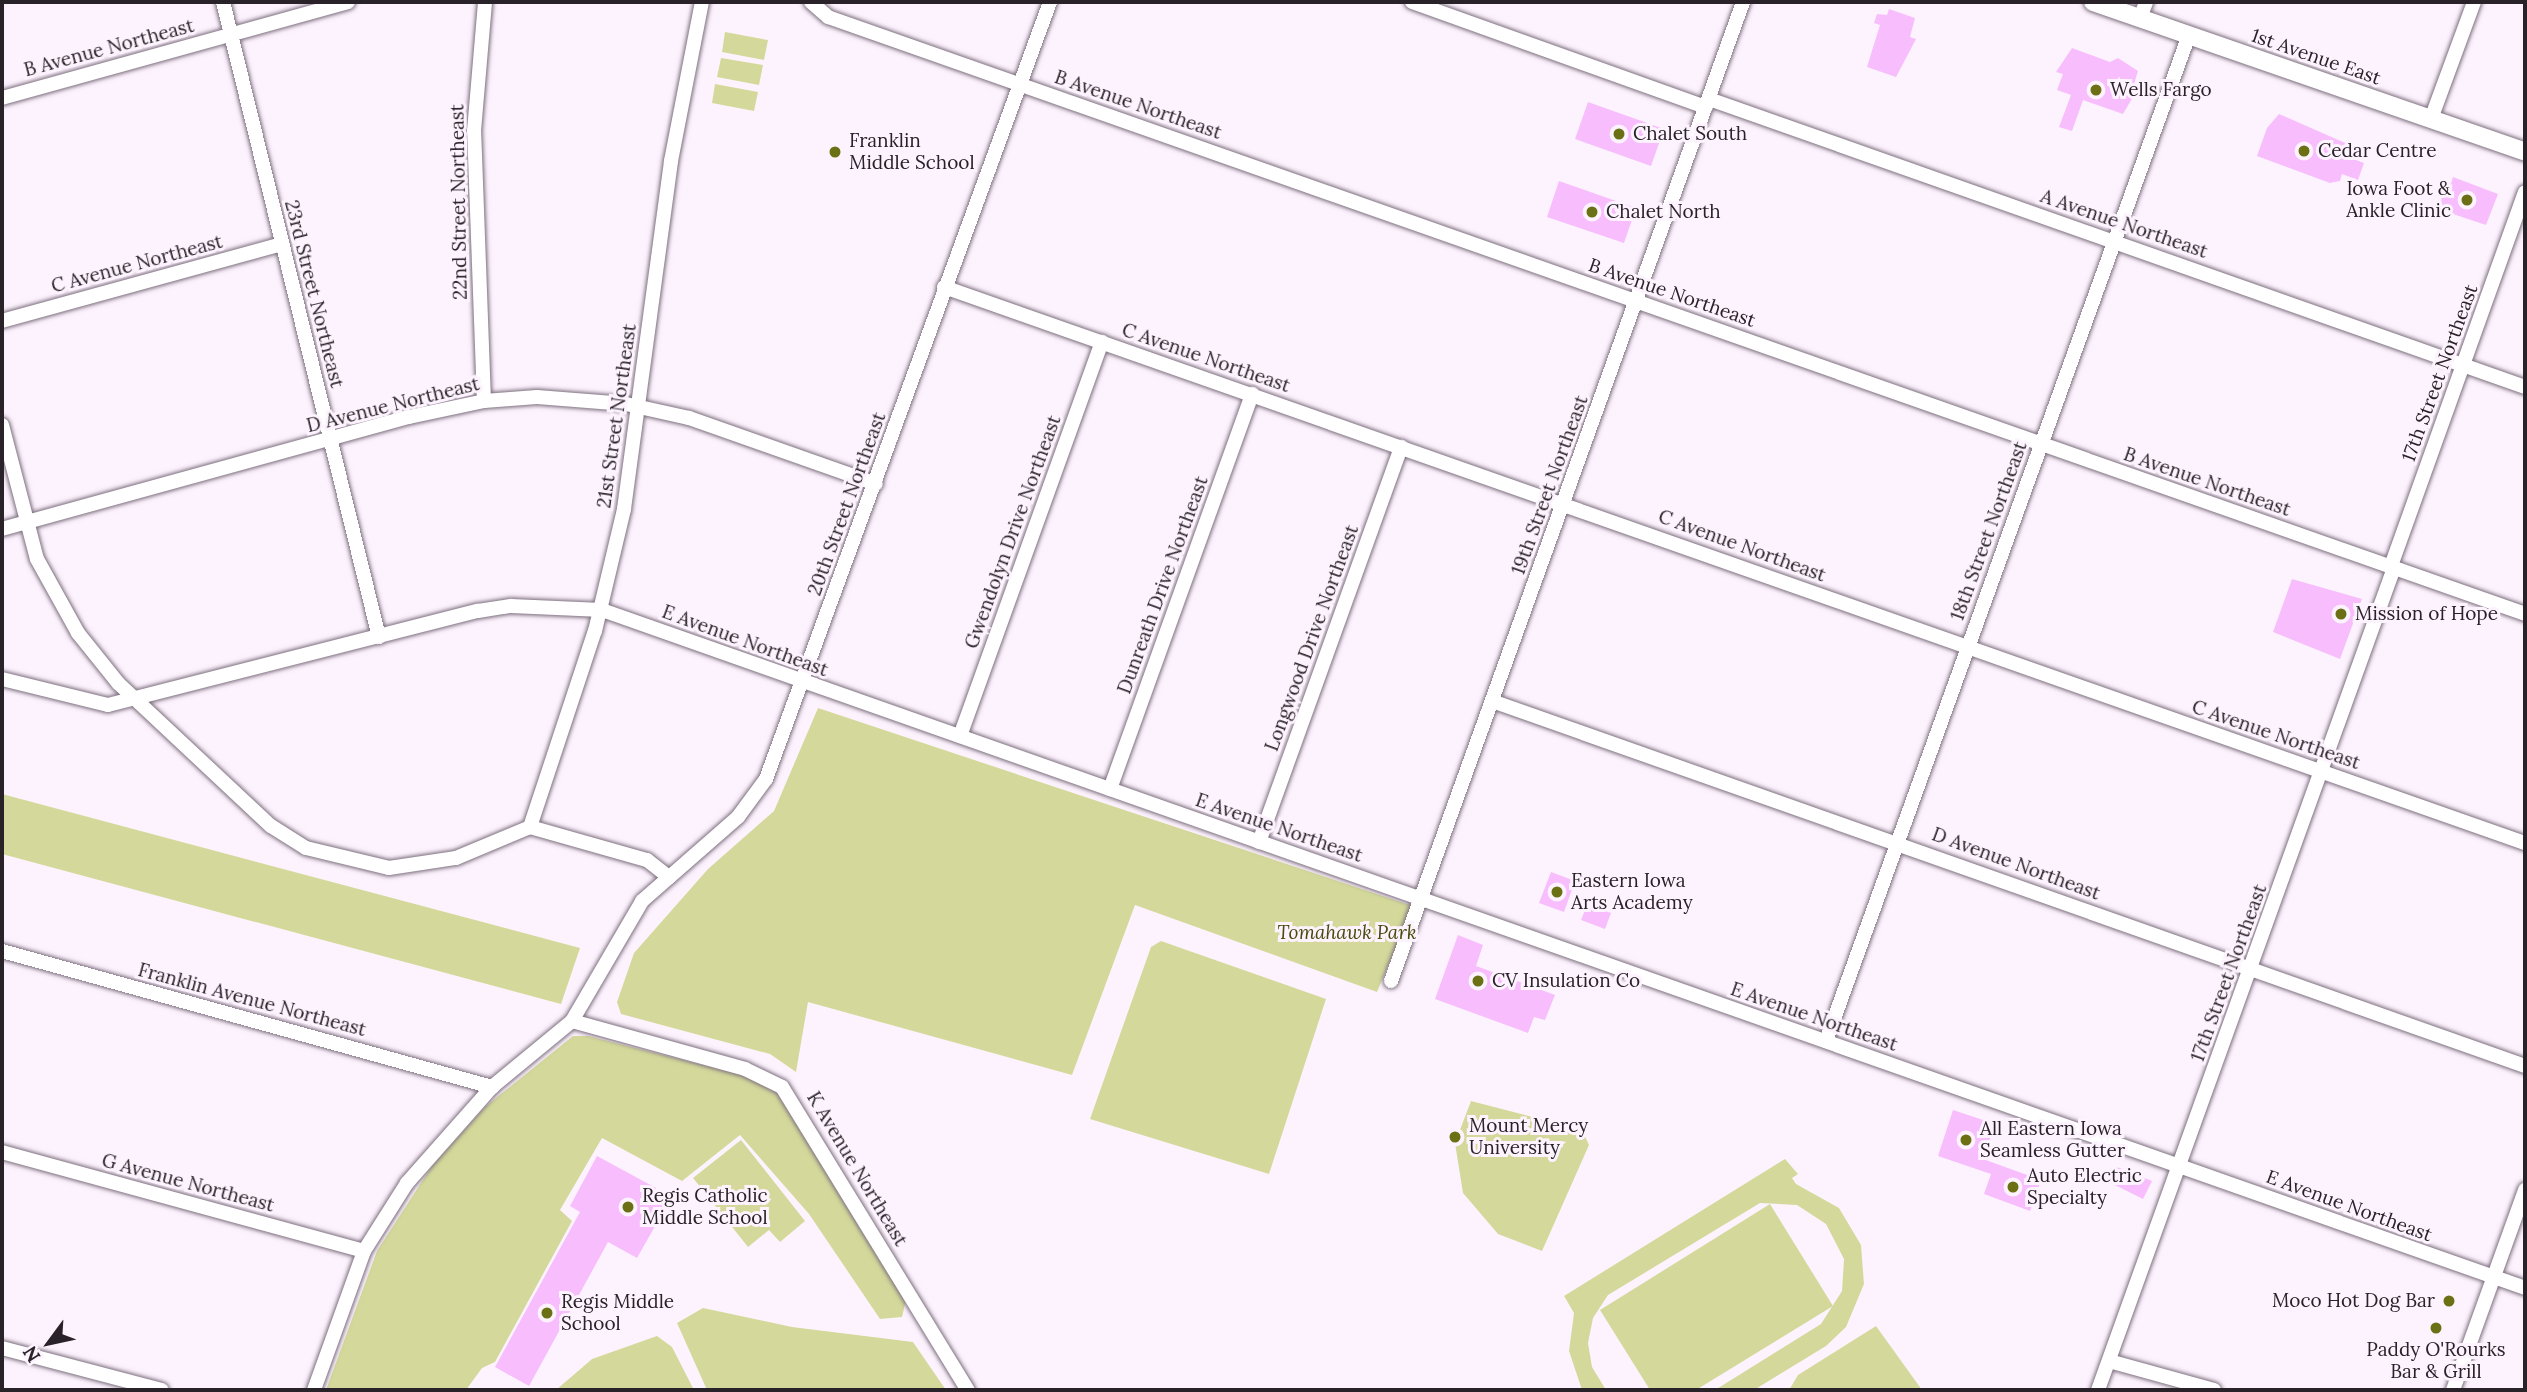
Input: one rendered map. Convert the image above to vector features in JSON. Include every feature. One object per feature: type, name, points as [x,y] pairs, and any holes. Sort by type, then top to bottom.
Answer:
[{"type":"main road","name":"1st Avenue East","points":[[2093,2],[2143,10],[2189,35],[2525,152]]},
{"type":"street","name":"23rd Street Northeast","points":[[223,2],[379,637]]},
{"type":"street","name":"B Avenue Northeast","points":[[2,98],[348,2]]},
{"type":"street","name":"22nd Street Northeast","points":[[484,401],[474,131],[485,2]]},
{"type":"street","name":"21st Street Northeast","points":[[530,827],[602,610],[640,407],[671,161],[702,2]]},
{"type":"street","name":"B Avenue Northeast","points":[[811,2],[828,17],[2525,614]]},
{"type":"street","name":"20th Street Northeast","points":[[572,1021],[625,924],[669,877],[759,792],[876,484],[944,287],[1050,2]]},
{"type":"street","name":"A Avenue Northeast","points":[[1412,2],[2115,241],[2525,387]]},
{"type":"street","name":"19th Street Northeast","points":[[1391,981],[1638,302],[1743,2]]},
{"type":"street","points":[[2431,119],[2474,2]]},
{"type":"street","name":"18th Street Northeast","points":[[1826,1041],[2189,35]]},
{"type":"street","name":"17th Street Northeast","points":[[2098,1390],[2323,771],[2525,192]]},
{"type":"street","name":"C Avenue Northeast","points":[[2,321],[282,244]]},
{"type":"street","name":"C Avenue Northeast","points":[[944,287],[2525,843]]},
{"type":"street","name":"Gwendolyn Drive Northeast","points":[[960,736],[1102,342]]},
{"type":"street","name":"Dunreath Drive Northeast","points":[[1110,789],[1252,394]]},
{"type":"street","name":"D Avenue Northeast","points":[[2,529],[330,439],[484,401],[563,397],[640,407],[876,484]]},
{"type":"street","points":[[2,425],[25,522],[52,592],[78,633],[136,701],[271,826],[306,848],[342,860],[419,867],[530,827],[647,860],[669,877]]},
{"type":"street","name":"Longwood Drive Northeast","points":[[1259,842],[1401,447]]},
{"type":"street","name":"E Avenue Northeast","points":[[2,678],[108,705],[136,701],[379,637],[511,606],[602,610],[2525,1288]]},
{"type":"street","name":"D Avenue Northeast","points":[[1492,701],[1898,842],[2525,1066]]},
{"type":"street","name":"Franklin Avenue Northeast","points":[[2,951],[492,1087]]},
{"type":"street","points":[[314,1390],[364,1251],[407,1183],[492,1087],[572,1021]]},
{"type":"street","name":"K Avenue Northeast","points":[[572,1021],[745,1069],[782,1087],[968,1390]]},
{"type":"street","name":"G Avenue Northeast","points":[[2,1152],[364,1251]]},
{"type":"street","points":[[2453,1390],[2525,1190]]},
{"type":"street","points":[[2,1348],[162,1390]]},
{"type":"street","points":[[2109,1361],[2214,1390]]},
{"type":"green space","points":[[725,32],[768,40],[764,60],[722,52]]},
{"type":"green space","points":[[721,58],[763,65],[759,85],[717,77]]},
{"type":"green space","points":[[715,84],[758,92],[754,111],[712,103]]},
{"type":"green space","name":"Tomahawk Park","points":[[818,708],[1413,906],[1377,992],[1135,905],[1072,1075],[808,1002],[796,1072],[770,1054],[621,1014],[617,1002],[634,953],[708,869],[774,811]]},
{"type":"green space","points":[[2,794],[580,948],[561,1004],[2,854]]},
{"type":"green space","points":[[1161,941],[1326,999],[1269,1174],[1090,1119],[1151,947]]},
{"type":"green space","points":[[573,1036],[588,1036],[746,1076],[778,1094],[906,1300],[902,1317],[880,1319],[809,1214],[740,1135],[682,1181],[602,1138],[560,1210],[572,1221],[495,1362],[482,1368],[466,1390],[326,1390],[377,1251],[432,1166],[485,1107]]},
{"type":"green space","points":[[1471,1101],[1582,1130],[1589,1145],[1542,1251],[1498,1234],[1463,1193],[1455,1143]]},
{"type":"green space","points":[[741,1140],[805,1221],[780,1242],[769,1230],[748,1247],[693,1178]]},
{"type":"green space","points":[[1785,1159],[1798,1174],[1792,1178],[1796,1184],[1839,1208],[1861,1245],[1864,1284],[1846,1327],[1826,1346],[1754,1390],[1715,1390],[1821,1324],[1842,1291],[1844,1259],[1826,1224],[1797,1205],[1760,1203],[1608,1295],[1593,1318],[1588,1343],[1592,1367],[1606,1390],[1582,1390],[1569,1351],[1574,1313],[1564,1296]]},
{"type":"green space","points":[[1770,1204],[1833,1306],[1696,1390],[1650,1390],[1600,1310]]},
{"type":"green space","points":[[703,1308],[792,1327],[913,1342],[946,1390],[707,1390],[677,1323]]},
{"type":"green space","points":[[1876,1326],[1922,1390],[1789,1390],[1798,1375]]},
{"type":"green space","points":[[657,1336],[672,1347],[694,1390],[556,1390],[592,1359]]},
{"type":"building","points":[[1889,9],[1915,18],[1910,37],[1916,39],[1896,77],[1867,67],[1880,25],[1874,23],[1877,14],[1887,15]]},
{"type":"building","name":"Wells Fargo","points":[[2072,48],[2110,62],[2118,58],[2138,71],[2133,87],[2137,90],[2123,114],[2083,100],[2072,131],[2059,127],[2071,95],[2057,90],[2063,74],[2056,72]]},
{"type":"building","name":"Chalet South","points":[[1588,102],[1664,129],[1651,166],[1575,139]]},
{"type":"building","name":"Cedar Centre","points":[[2279,114],[2352,146],[2348,157],[2364,163],[2358,180],[2342,174],[2340,181],[2330,183],[2257,156],[2267,128]]},
{"type":"building","name":"Iowa Foot & Ankle Clinic","points":[[2453,177],[2498,194],[2486,225],[2441,210],[2442,181],[2451,184]]},
{"type":"building","name":"Chalet North","points":[[1559,181],[1636,208],[1624,243],[1547,217]]},
{"type":"building","name":"Mission of Hope","points":[[2292,579],[2362,599],[2340,659],[2273,632]]},
{"type":"building","name":"Eastern Iowa Arts Academy","points":[[1551,872],[1575,881],[1564,912],[1539,903]]},
{"type":"building","points":[[1587,905],[1611,913],[1605,929],[1581,920]]},
{"type":"building","name":"CV Insulation Co","points":[[1458,935],[1483,945],[1476,966],[1555,995],[1545,1020],[1534,1017],[1528,1033],[1435,999]]},
{"type":"building","points":[[1953,1110],[1995,1124],[1983,1159],[2041,1180],[2030,1211],[1984,1194],[1991,1174],[1938,1156]]},
{"type":"building","name":"Regis Middle School","points":[[597,1156],[656,1188],[651,1197],[667,1205],[637,1258],[608,1242],[529,1386],[495,1367],[580,1212],[570,1206]]},
{"type":"building","points":[[2117,1167],[2152,1181],[2143,1199],[2107,1181]]},
{"type":"place","name":"Wells Fargo","points":[[2096,90]]},
{"type":"place","name":"Chalet South","points":[[1619,134]]},
{"type":"place","name":"Cedar Centre","points":[[2304,151]]},
{"type":"place","name":"Franklin Middle School","points":[[835,152]]},
{"type":"place","name":"Iowa Foot & Ankle Clinic","points":[[2467,200]]},
{"type":"place","name":"Chalet North","points":[[1592,212]]},
{"type":"place","name":"Mission of Hope","points":[[2341,614]]},
{"type":"place","name":"Eastern Iowa Arts Academy","points":[[1557,892]]},
{"type":"place","name":"CV Insulation Co","points":[[1478,981]]},
{"type":"place","name":"Mount Mercy University","points":[[1455,1137]]},
{"type":"place","name":"All Eastern Iowa Seamless Gutter","points":[[1966,1140]]},
{"type":"place","name":"Auto Electric Specialty","points":[[2013,1187]]},
{"type":"place","name":"Regis Catholic Middle School","points":[[628,1207]]},
{"type":"place","name":"Moco Hot Dog Bar","points":[[2449,1301]]},
{"type":"place","name":"Regis Middle School","points":[[547,1313]]},
{"type":"place","name":"Paddy O'Rourks Bar & Grill","points":[[2436,1328]]}]
